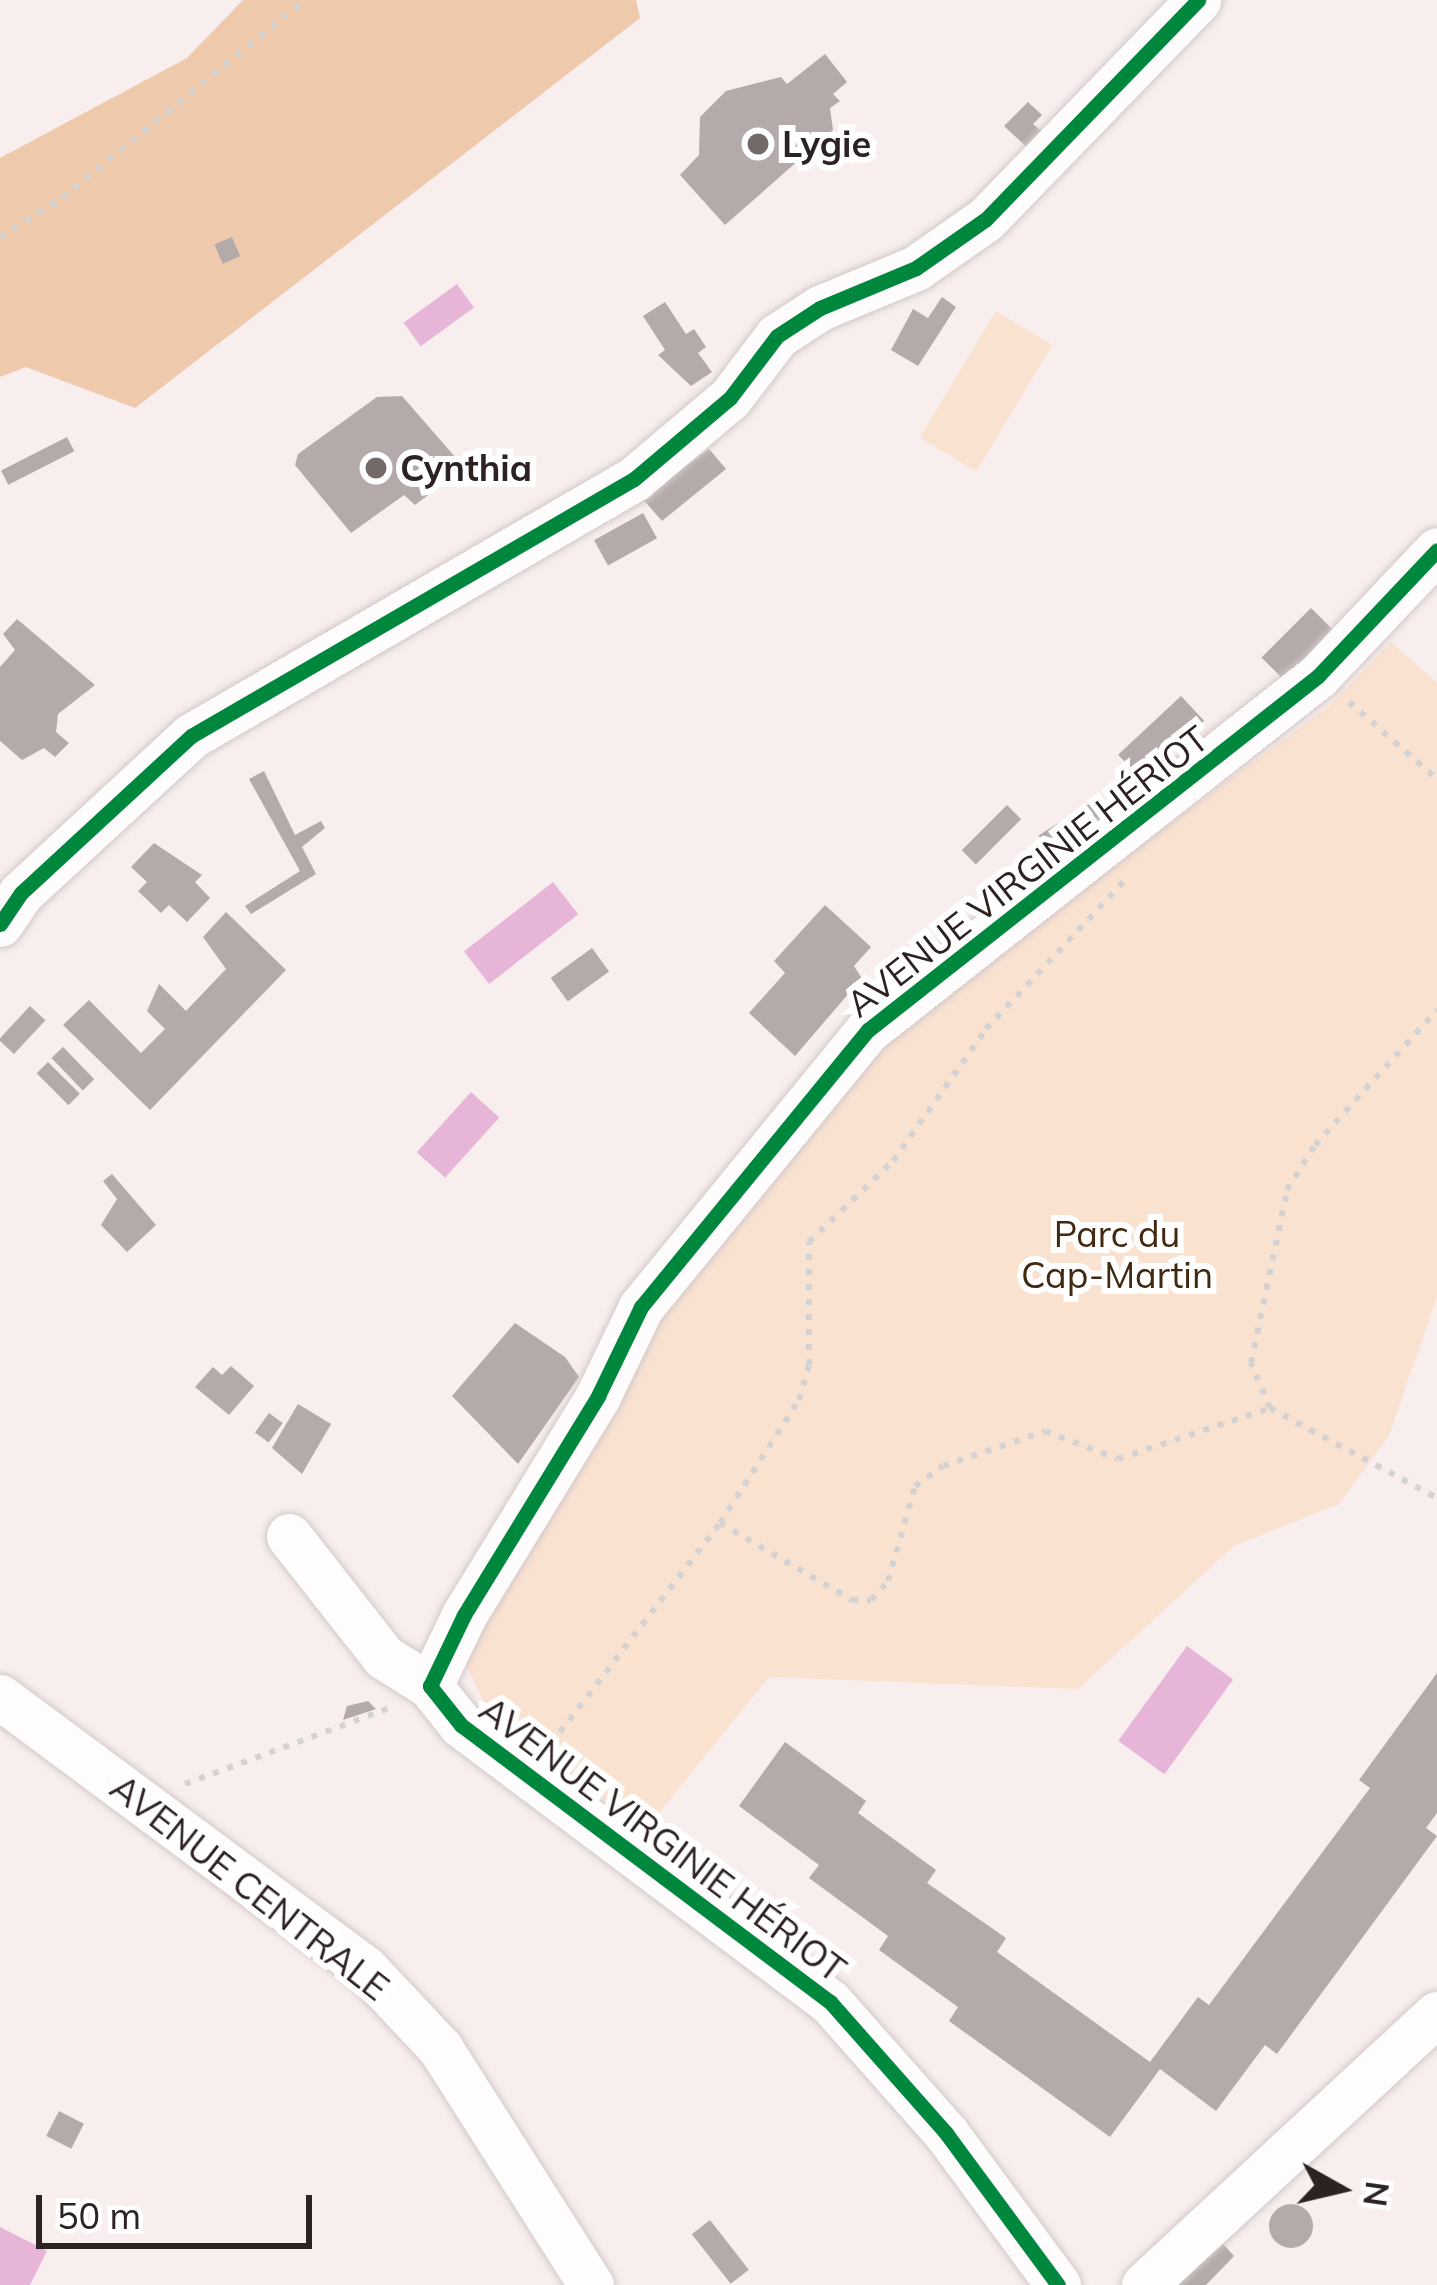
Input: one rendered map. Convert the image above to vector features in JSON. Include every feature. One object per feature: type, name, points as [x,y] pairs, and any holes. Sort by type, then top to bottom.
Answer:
[{"type":"street","points":[[0,924],[21,893],[190,736],[634,478],[730,398],[777,336],[820,308],[916,268],[986,219],[1198,0]]},
{"type":"street","name":"AVENUE VIRGINIE HÉRIOT","points":[[1058,2285],[946,2133],[830,2002],[461,1725],[430,1686],[656,1288],[868,1030],[1117,842],[1318,676],[1437,550]]},
{"type":"street","points":[[290,1536],[384,1657],[430,1686]]},
{"type":"street","name":"AVENUE CENTRALE","points":[[0,1697],[365,1968],[440,2048],[591,2285]]},
{"type":"street","points":[[1144,2285],[1437,2014]]},
{"type":"path","points":[[0,237],[62,198],[305,0]]},
{"type":"path","points":[[1318,676],[1437,778]]},
{"type":"path","points":[[527,1773],[720,1523],[799,1400],[808,1365],[809,1242],[893,1161],[986,1029],[1126,886],[1117,842]]},
{"type":"path","points":[[1437,1010],[1315,1145],[1288,1190],[1251,1363],[1270,1408],[1437,1498]]},
{"type":"path","points":[[720,1523],[852,1600],[872,1600],[888,1581],[915,1486],[943,1466],[1045,1432],[1118,1459],[1270,1408]]},
{"type":"path","points":[[142,1799],[383,1712],[430,1686]]},
{"type":"green space","points":[[996,311],[1053,345],[976,472],[920,438]]},
{"type":"green space","name":"Parc du Cap-Martin","points":[[1391,642],[1437,683],[1437,1297],[1389,1436],[1339,1504],[1234,1546],[1078,1689],[769,1677],[646,1829],[491,1718],[463,1658],[663,1300],[890,1031],[1330,705]]},
{"type":"shaded area","points":[[243,0],[636,0],[640,18],[135,408],[26,367],[0,377],[0,158],[187,58]]},
{"type":"shaded area","points":[[457,284],[474,307],[421,346],[404,323]]},
{"type":"shaded area","points":[[553,882],[578,914],[489,984],[464,952]]},
{"type":"shaded area","points":[[471,1092],[499,1117],[445,1178],[417,1152]]},
{"type":"shaded area","points":[[1187,1646],[1233,1680],[1164,1774],[1118,1741]]},
{"type":"shaded area","points":[[0,2227],[47,2251],[30,2285],[0,2285]]},
{"type":"building","name":"Lygie","points":[[825,54],[847,82],[833,94],[840,101],[830,108],[833,130],[725,225],[680,175],[699,155],[700,117],[726,91],[781,77],[787,84]]},
{"type":"building","points":[[1028,102],[1042,115],[1033,124],[1045,134],[1030,150],[1004,126]]},
{"type":"building","points":[[232,237],[240,256],[223,264],[215,244]]},
{"type":"building","points":[[942,297],[956,307],[918,366],[891,350],[913,309],[928,318]]},
{"type":"building","points":[[665,302],[686,334],[694,329],[706,347],[698,353],[712,372],[691,386],[658,355],[665,350],[643,316]]},
{"type":"building","name":"Cynthia","points":[[402,396],[456,458],[423,482],[428,495],[415,505],[404,495],[351,533],[295,465],[298,454],[377,397]]},
{"type":"building","points":[[67,437],[74,451],[8,485],[1,471]]},
{"type":"building","points":[[709,449],[726,469],[662,521],[641,497]]},
{"type":"building","points":[[643,513],[657,538],[608,566],[594,540]]},
{"type":"building","points":[[1311,608],[1336,633],[1286,682],[1262,657]]},
{"type":"building","points":[[17,619],[95,685],[58,714],[56,732],[69,743],[55,757],[44,748],[22,760],[0,741],[0,667],[15,650],[3,634]]},
{"type":"building","points":[[1181,696],[1204,721],[1141,780],[1118,755]]},
{"type":"building","points":[[264,771],[295,835],[321,821],[325,828],[302,847],[316,874],[251,914],[245,906],[300,871],[249,779]]},
{"type":"building","points":[[1097,799],[1114,826],[1055,863],[1038,836]]},
{"type":"building","points":[[1007,805],[1021,819],[976,864],[962,850]]},
{"type":"building","points":[[154,843],[202,875],[195,882],[210,898],[187,922],[169,905],[161,913],[138,891],[147,882],[131,867]]},
{"type":"building","points":[[825,905],[871,947],[854,966],[866,985],[850,992],[795,1056],[749,1013],[785,973],[774,961]]},
{"type":"building","points":[[226,912],[286,970],[150,1110],[63,1025],[89,1000],[141,1053],[165,1029],[147,1011],[159,984],[186,1011],[226,969],[203,937]]},
{"type":"building","points":[[592,948],[609,971],[568,1001],[551,978]]},
{"type":"building","points":[[30,1006],[45,1020],[14,1054],[0,1038]]},
{"type":"building","points":[[63,1047],[94,1079],[83,1090],[51,1058]]},
{"type":"building","points":[[48,1062],[80,1094],[69,1105],[37,1073]]},
{"type":"building","points":[[112,1174],[156,1225],[127,1252],[101,1225],[117,1199],[103,1181]]},
{"type":"building","points":[[515,1323],[565,1357],[579,1377],[518,1464],[452,1396]]},
{"type":"building","points":[[231,1366],[254,1386],[229,1415],[195,1387],[213,1367],[222,1375]]},
{"type":"building","points":[[298,1404],[331,1424],[302,1474],[272,1448]]},
{"type":"building","points":[[269,1413],[283,1423],[269,1442],[255,1432]]},
{"type":"building","points":[[1437,1673],[1437,1813],[1426,1828],[1437,1836],[1277,2054],[1265,2045],[1216,2111],[1160,2069],[1110,2137],[949,2021],[958,2007],[879,1950],[888,1936],[809,1878],[819,1865],[739,1806],[785,1742],[866,1801],[858,1813],[936,1870],[927,1883],[1006,1938],[997,1952],[1150,2062],[1198,1997],[1209,2005],[1370,1788],[1359,1780]]},
{"type":"building","points":[[368,1701],[376,1709],[343,1720],[347,1706]]},
{"type":"building","points":[[59,2111],[84,2124],[71,2149],[46,2136]]},
{"type":"building","points":[[1291,2204],[1306,2211],[1313,2226],[1306,2241],[1291,2248],[1276,2241],[1269,2226],[1276,2211]]},
{"type":"building","points":[[710,2220],[749,2270],[731,2284],[692,2234]]},
{"type":"building","points":[[1215,2235],[1234,2256],[1206,2285],[1162,2285]]},
{"type":"cycle path","points":[[0,924],[21,893],[191,736],[634,479],[730,398],[777,336],[820,308],[916,268],[986,219],[1198,0]]},
{"type":"cycle path","points":[[1058,2285],[946,2133],[830,2002],[461,1725],[430,1686],[464,1615],[598,1396],[641,1307],[868,1030],[1318,676],[1437,550]]},
{"type":"place","name":"Lygie","points":[[758,144]]},
{"type":"place","name":"Cynthia","points":[[376,468]]}]
